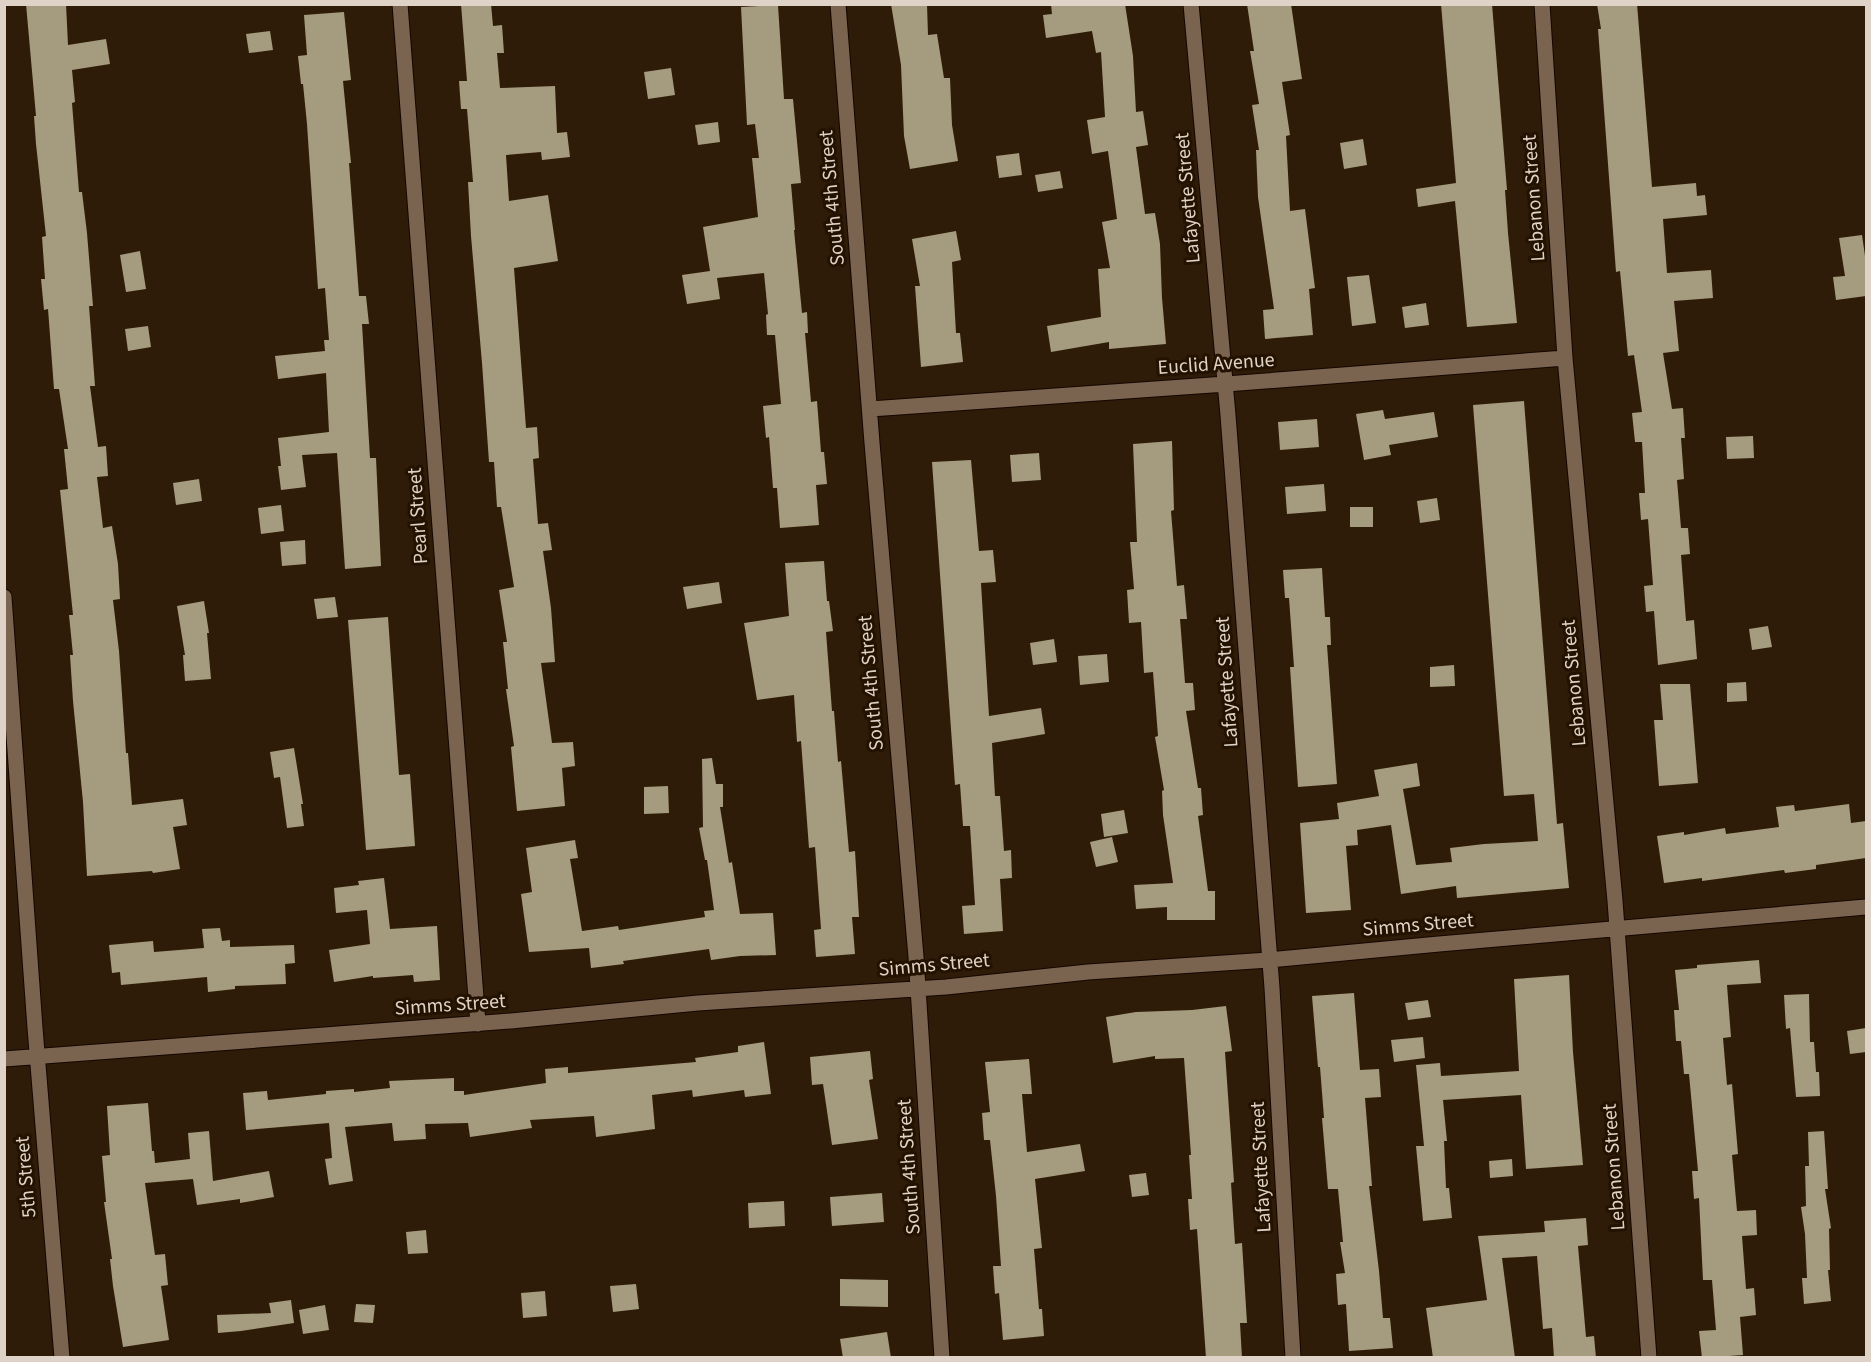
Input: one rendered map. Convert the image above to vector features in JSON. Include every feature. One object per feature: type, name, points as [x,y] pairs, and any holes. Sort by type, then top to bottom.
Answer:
[{"type":"street","name":"Pearl Street","points":[[400,4],[478,1024]]},
{"type":"street","name":"South 4th Street","points":[[838,4],[918,988],[942,1358]]},
{"type":"street","name":"Lafayette Street","points":[[1191,4],[1226,384],[1269,960],[1293,1358]]},
{"type":"street","name":"Lebanon Street","points":[[1542,4],[1565,358],[1617,930],[1649,1358]]},
{"type":"street","name":"Euclid Avenue","points":[[870,409],[1565,358]]},
{"type":"street","name":"5th Street","points":[[4,597],[37,1057],[62,1358]]},
{"type":"street","name":"Simms Street","points":[[4,1059],[478,1024],[698,1003],[918,988],[1088,972],[1269,960],[1866,908]]},
{"type":"building","points":[[26,4],[66,4],[68,45],[106,39],[110,64],[72,70],[75,102],[72,103],[79,192],[82,192],[93,306],[89,306],[95,386],[90,386],[98,447],[106,446],[108,476],[97,477],[103,528],[112,526],[118,564],[120,599],[113,600],[132,805],[183,799],[187,825],[173,827],[180,869],[153,873],[152,871],[87,876],[70,655],[73,655],[69,615],[73,615],[60,490],[68,489],[64,449],[68,449],[59,389],[54,389],[48,309],[44,310],[41,279],[45,279],[42,237],[46,236],[36,144],[34,116],[36,116]]},
{"type":"building","points":[[461,4],[491,4],[493,26],[502,25],[504,53],[497,53],[500,88],[555,86],[557,133],[567,132],[570,157],[542,160],[541,152],[506,155],[509,201],[548,195],[558,261],[514,268],[526,428],[537,427],[539,458],[533,459],[538,524],[548,523],[552,550],[543,551],[551,608],[555,662],[541,663],[552,743],[573,742],[575,766],[562,768],[565,806],[517,811],[511,747],[514,746],[506,689],[508,689],[503,642],[507,642],[499,590],[514,587],[501,507],[497,507],[494,462],[489,462],[471,236],[468,182],[473,182],[467,109],[461,109],[459,81],[467,81]]},
{"type":"building","points":[[891,4],[927,4],[928,35],[937,34],[944,78],[950,78],[952,125],[958,161],[910,169],[904,136],[901,65]]},
{"type":"building","points":[[1051,4],[1125,4],[1133,56],[1136,112],[1143,111],[1148,145],[1136,147],[1145,214],[1155,213],[1160,244],[1166,344],[1109,349],[1109,342],[1051,352],[1047,326],[1101,317],[1098,269],[1110,268],[1102,222],[1117,219],[1108,151],[1092,154],[1087,120],[1105,117],[1101,52],[1096,53],[1092,31],[1046,38],[1043,15],[1052,14]]},
{"type":"building","points":[[1247,4],[1291,4],[1302,79],[1282,82],[1290,135],[1286,136],[1290,211],[1305,209],[1315,288],[1309,289],[1313,335],[1265,339],[1263,310],[1274,309],[1258,197],[1256,150],[1259,150],[1252,105],[1259,104],[1250,51],[1254,51]]},
{"type":"building","points":[[1441,4],[1492,4],[1507,190],[1505,190],[1508,233],[1517,323],[1467,327],[1455,201],[1418,207],[1416,189],[1456,183]]},
{"type":"building","points":[[1597,4],[1637,4],[1652,187],[1696,183],[1697,196],[1705,195],[1707,215],[1663,219],[1667,273],[1711,270],[1713,298],[1674,301],[1679,351],[1663,353],[1672,409],[1683,408],[1685,438],[1681,438],[1684,479],[1677,480],[1681,528],[1688,528],[1690,554],[1681,555],[1686,621],[1694,620],[1697,659],[1658,665],[1654,611],[1646,612],[1644,586],[1653,585],[1648,519],[1641,520],[1639,493],[1645,493],[1642,442],[1635,442],[1632,413],[1642,412],[1634,355],[1628,356],[1620,271],[1616,272],[1598,29],[1601,29]]},
{"type":"building","points":[[778,5],[784,99],[793,99],[801,183],[791,184],[802,313],[807,312],[808,333],[805,333],[811,402],[817,401],[821,452],[824,452],[827,484],[816,485],[819,525],[780,528],[777,488],[773,488],[769,437],[766,438],[763,406],[781,404],[775,335],[767,335],[766,315],[768,314],[764,273],[717,278],[720,299],[687,304],[682,275],[710,271],[703,227],[758,217],[752,158],[759,158],[755,124],[747,125],[741,7]]},
{"type":"building","points":[[344,12],[351,80],[343,81],[351,163],[349,163],[359,296],[366,296],[369,324],[362,324],[370,458],[376,458],[381,566],[345,569],[337,453],[302,455],[306,487],[281,490],[278,466],[281,466],[278,438],[329,432],[326,373],[278,379],[275,356],[325,351],[324,340],[329,340],[325,288],[318,289],[307,124],[298,56],[307,55],[304,15]]},
{"type":"building","points":[[270,31],[273,50],[249,53],[246,34]]},
{"type":"building","points":[[671,68],[675,95],[648,99],[644,72]]},
{"type":"building","points":[[718,122],[720,142],[698,145],[695,125]]},
{"type":"building","points":[[1363,139],[1367,165],[1344,169],[1340,143]]},
{"type":"building","points":[[1019,153],[1022,175],[999,178],[996,156]]},
{"type":"building","points":[[1060,171],[1063,188],[1038,192],[1035,175]]},
{"type":"building","points":[[956,231],[961,260],[952,262],[956,333],[960,333],[963,362],[921,367],[915,286],[920,286],[912,239]]},
{"type":"building","points":[[1862,235],[1866,263],[1866,296],[1836,300],[1833,277],[1845,276],[1839,238]]},
{"type":"building","points":[[140,251],[146,289],[126,292],[120,255]]},
{"type":"building","points":[[1369,275],[1376,323],[1352,326],[1347,277]]},
{"type":"building","points":[[1426,303],[1429,325],[1405,328],[1402,307]]},
{"type":"building","points":[[148,326],[151,347],[128,351],[125,329]]},
{"type":"building","points":[[1524,401],[1557,824],[1563,823],[1569,888],[1457,898],[1456,886],[1401,894],[1391,825],[1357,830],[1358,845],[1346,846],[1351,910],[1306,913],[1300,823],[1339,819],[1337,803],[1379,796],[1374,770],[1417,763],[1420,786],[1403,789],[1416,865],[1452,862],[1450,848],[1538,841],[1534,794],[1504,796],[1473,405]]},
{"type":"building","points":[[1383,410],[1385,419],[1434,412],[1438,437],[1389,445],[1391,455],[1364,460],[1356,414]]},
{"type":"building","points":[[1317,419],[1319,447],[1280,450],[1278,422]]},
{"type":"building","points":[[1753,436],[1754,458],[1727,459],[1726,437]]},
{"type":"building","points":[[1172,441],[1174,510],[1171,511],[1177,586],[1184,585],[1187,619],[1180,619],[1185,683],[1193,683],[1195,710],[1186,711],[1198,788],[1201,788],[1203,815],[1198,816],[1208,891],[1215,891],[1215,920],[1167,920],[1167,907],[1136,909],[1134,885],[1173,883],[1163,815],[1162,791],[1164,790],[1155,737],[1158,736],[1153,672],[1144,673],[1141,622],[1129,623],[1127,590],[1134,589],[1130,542],[1137,542],[1133,444]]},
{"type":"building","points":[[1039,453],[1041,480],[1012,482],[1010,455]]},
{"type":"building","points":[[971,460],[979,551],[993,550],[996,582],[981,583],[989,716],[1041,708],[1045,734],[992,743],[995,796],[1000,796],[1004,851],[1011,850],[1012,878],[1000,879],[1003,931],[964,934],[962,906],[975,905],[970,826],[963,826],[960,784],[955,785],[932,462]]},
{"type":"building","points":[[199,479],[202,501],[176,505],[173,483]]},
{"type":"building","points":[[1324,484],[1326,511],[1287,514],[1285,487]]},
{"type":"building","points":[[1437,498],[1440,520],[1420,523],[1417,501]]},
{"type":"building","points":[[281,505],[284,531],[261,534],[258,508]]},
{"type":"building","points":[[1350,507],[1373,507],[1373,527],[1350,527]]},
{"type":"building","points":[[305,540],[306,564],[282,566],[280,542]]},
{"type":"building","points":[[824,561],[827,601],[829,601],[833,631],[826,632],[832,711],[834,711],[838,762],[841,761],[849,852],[855,851],[859,917],[852,917],[855,954],[816,957],[814,930],[821,929],[815,847],[809,848],[801,741],[797,742],[794,695],[757,700],[744,623],[789,616],[785,563]]},
{"type":"building","points":[[1322,568],[1325,617],[1330,617],[1331,645],[1327,645],[1337,784],[1298,787],[1290,667],[1294,667],[1289,598],[1285,598],[1283,570]]},
{"type":"building","points":[[719,582],[722,603],[687,609],[683,587]]},
{"type":"building","points":[[335,597],[338,617],[317,619],[314,599]]},
{"type":"building","points":[[204,601],[209,633],[207,633],[211,679],[185,681],[183,655],[185,655],[177,606]]},
{"type":"building","points":[[388,617],[399,775],[410,774],[415,846],[366,850],[348,620]]},
{"type":"building","points":[[1768,626],[1772,647],[1752,650],[1749,629]]},
{"type":"building","points":[[1054,639],[1057,662],[1033,665],[1030,643]]},
{"type":"building","points":[[1107,654],[1109,682],[1080,685],[1078,656]]},
{"type":"building","points":[[1454,665],[1455,686],[1430,687],[1430,667]]},
{"type":"building","points":[[1746,682],[1747,701],[1727,702],[1727,683]]},
{"type":"building","points":[[1660,684],[1690,684],[1698,783],[1659,786],[1654,720],[1663,720]]},
{"type":"building","points":[[294,748],[303,804],[301,804],[304,826],[287,828],[280,777],[274,778],[270,752]]},
{"type":"building","points":[[712,758],[716,784],[723,784],[723,807],[720,807],[740,914],[773,913],[776,955],[711,960],[709,949],[623,961],[624,964],[591,968],[589,948],[529,952],[521,894],[532,892],[526,848],[575,840],[578,858],[570,859],[582,931],[618,926],[619,930],[705,917],[704,911],[714,910],[707,860],[705,860],[699,828],[703,827],[702,759]]},
{"type":"building","points":[[668,786],[669,813],[644,814],[644,787]]},
{"type":"building","points":[[1849,804],[1851,823],[1866,821],[1866,858],[1816,865],[1816,869],[1785,873],[1784,870],[1702,881],[1702,878],[1664,883],[1657,836],[1684,832],[1684,835],[1725,828],[1726,834],[1779,827],[1776,807],[1794,805],[1795,811]]},
{"type":"building","points":[[1124,810],[1128,833],[1104,837],[1101,814]]},
{"type":"building","points":[[1112,837],[1118,862],[1096,867],[1090,842]]},
{"type":"building","points":[[384,878],[390,929],[437,926],[440,980],[414,982],[413,975],[373,978],[373,976],[334,982],[329,950],[370,944],[367,910],[336,913],[334,888],[359,885],[358,881]]},
{"type":"building","points":[[220,928],[222,941],[230,940],[230,947],[294,945],[295,963],[285,964],[286,984],[235,986],[235,989],[208,992],[207,977],[121,985],[120,972],[112,973],[109,945],[153,941],[154,952],[204,948],[202,929]]},
{"type":"building","points":[[1759,960],[1761,983],[1727,985],[1731,1037],[1723,1038],[1727,1085],[1732,1084],[1738,1154],[1732,1155],[1737,1211],[1756,1210],[1757,1235],[1742,1236],[1746,1289],[1754,1288],[1756,1315],[1740,1317],[1743,1355],[1702,1358],[1699,1331],[1716,1330],[1712,1280],[1703,1280],[1699,1198],[1694,1199],[1692,1171],[1698,1171],[1689,1074],[1684,1074],[1681,1041],[1676,1041],[1674,1010],[1679,1010],[1675,970],[1697,968],[1697,965]]},
{"type":"building","points":[[1569,975],[1583,1165],[1526,1169],[1521,1095],[1443,1100],[1447,1141],[1444,1141],[1446,1188],[1449,1188],[1452,1218],[1423,1221],[1416,1146],[1424,1146],[1416,1065],[1440,1063],[1441,1076],[1519,1071],[1514,979]]},
{"type":"building","points":[[1354,993],[1360,1070],[1379,1069],[1381,1097],[1365,1098],[1372,1186],[1369,1186],[1383,1318],[1390,1318],[1393,1348],[1349,1351],[1346,1304],[1338,1305],[1336,1274],[1345,1273],[1340,1242],[1343,1242],[1338,1189],[1328,1189],[1320,1067],[1318,1067],[1312,996]]},
{"type":"building","points":[[1809,994],[1810,1042],[1814,1042],[1820,1096],[1796,1097],[1790,1028],[1786,1029],[1784,995]]},
{"type":"building","points":[[1428,1000],[1431,1017],[1408,1020],[1405,1003]]},
{"type":"building","points":[[1226,1006],[1232,1051],[1225,1052],[1234,1182],[1231,1183],[1235,1244],[1242,1243],[1247,1323],[1240,1323],[1242,1358],[1206,1358],[1197,1229],[1190,1230],[1188,1199],[1192,1199],[1189,1155],[1191,1155],[1184,1058],[1155,1059],[1155,1056],[1113,1063],[1106,1017],[1136,1012]]},
{"type":"building","points":[[1866,1028],[1866,1052],[1850,1054],[1847,1031]]},
{"type":"building","points":[[1423,1037],[1425,1058],[1394,1062],[1391,1040]]},
{"type":"building","points":[[764,1042],[771,1094],[745,1097],[744,1090],[693,1097],[692,1090],[652,1095],[655,1129],[596,1137],[594,1116],[530,1120],[532,1128],[470,1137],[468,1123],[425,1124],[426,1139],[394,1141],[392,1123],[345,1127],[353,1181],[329,1185],[325,1159],[332,1158],[329,1123],[246,1130],[243,1093],[267,1091],[268,1100],[326,1094],[326,1091],[354,1089],[354,1092],[390,1088],[389,1081],[454,1078],[454,1091],[464,1091],[464,1095],[546,1083],[545,1069],[568,1067],[568,1073],[696,1062],[695,1058],[738,1052],[738,1046]]},
{"type":"building","points":[[870,1051],[873,1079],[869,1080],[878,1139],[832,1145],[823,1084],[812,1085],[810,1057]]},
{"type":"building","points":[[1029,1059],[1032,1094],[1022,1094],[1027,1152],[1080,1144],[1085,1171],[1035,1179],[1042,1248],[1034,1249],[1039,1309],[1042,1309],[1044,1336],[1003,1340],[999,1293],[995,1294],[993,1266],[1001,1266],[996,1196],[990,1140],[984,1140],[982,1113],[990,1112],[985,1062]]},
{"type":"building","points":[[148,1103],[155,1163],[190,1159],[188,1133],[209,1131],[213,1181],[269,1171],[274,1197],[240,1203],[240,1199],[197,1205],[193,1179],[145,1183],[155,1255],[165,1254],[168,1285],[161,1286],[169,1340],[123,1347],[113,1286],[110,1259],[112,1259],[104,1202],[106,1202],[102,1156],[110,1155],[107,1106]]},
{"type":"building","points":[[1824,1131],[1828,1189],[1825,1189],[1831,1228],[1829,1229],[1830,1270],[1828,1270],[1831,1301],[1804,1304],[1802,1278],[1807,1278],[1801,1207],[1806,1206],[1805,1166],[1809,1166],[1808,1132]]},
{"type":"building","points":[[1512,1159],[1513,1176],[1490,1178],[1489,1161]]},
{"type":"building","points":[[1146,1173],[1149,1195],[1132,1197],[1129,1175]]},
{"type":"building","points":[[882,1193],[884,1222],[832,1226],[830,1197]]},
{"type":"building","points":[[784,1201],[785,1226],[749,1228],[748,1203]]},
{"type":"building","points":[[1586,1218],[1588,1245],[1578,1246],[1586,1337],[1594,1336],[1596,1358],[1554,1358],[1552,1328],[1543,1329],[1537,1256],[1502,1258],[1515,1358],[1433,1358],[1426,1308],[1487,1300],[1478,1236],[1545,1232],[1544,1221]]},
{"type":"building","points":[[426,1230],[428,1253],[408,1254],[406,1232]]},
{"type":"building","points":[[840,1279],[888,1280],[888,1307],[840,1306]]},
{"type":"building","points":[[636,1284],[639,1309],[613,1312],[610,1286]]},
{"type":"building","points":[[545,1291],[547,1316],[523,1318],[521,1293]]},
{"type":"building","points":[[291,1300],[294,1323],[218,1333],[217,1315],[271,1313],[269,1303]]},
{"type":"building","points":[[356,1304],[375,1305],[373,1323],[354,1322]]},
{"type":"building","points":[[325,1305],[329,1330],[303,1334],[299,1310]]},
{"type":"building","points":[[887,1332],[891,1358],[843,1358],[840,1339]]}]
